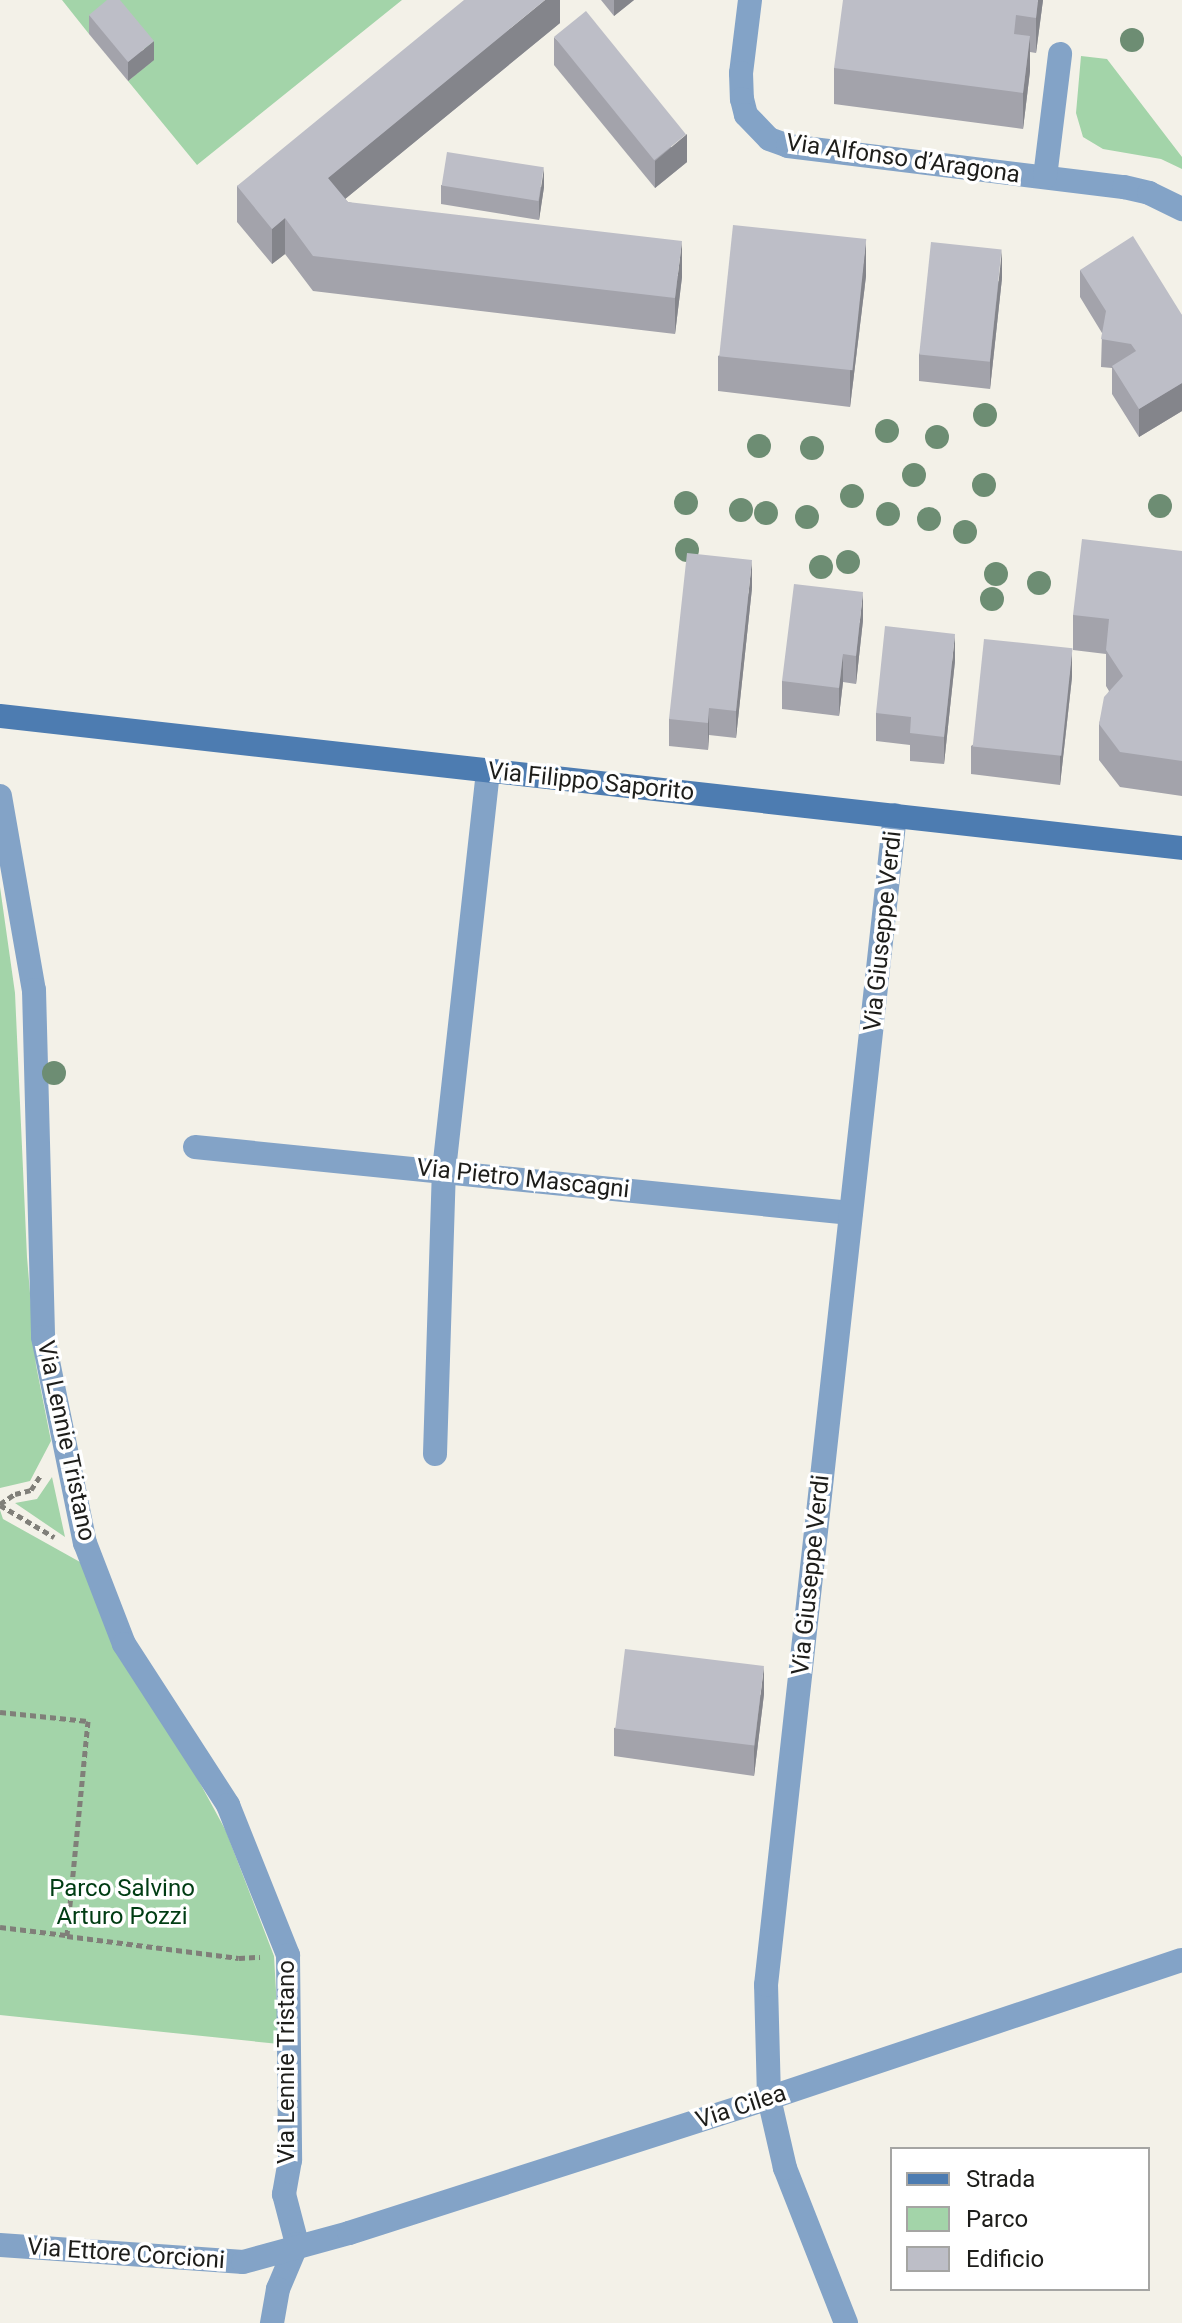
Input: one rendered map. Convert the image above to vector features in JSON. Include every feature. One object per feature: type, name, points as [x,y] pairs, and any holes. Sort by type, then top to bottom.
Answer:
[{"type":"street","name":"Via Alfonso d’Aragona","points":[[750,0],[741,73],[742,99],[746,115],[769,139],[788,146],[1045,177],[1149,193],[1182,209]]},
{"type":"street","points":[[1045,177],[1060,54]]},
{"type":"street","name":"Via Filippo Saporito","points":[[0,716],[1182,848]]},
{"type":"street","points":[[435,1454],[444,1170],[488,770]]},
{"type":"street","name":"Via Lennie Tristano","points":[[0,796],[34,990],[43,1337],[85,1543],[124,1644],[228,1805],[288,1955],[290,2160],[284,2194],[297,2244]]},
{"type":"street","name":"Via Giuseppe Verdi","points":[[846,2323],[785,2168],[769,2098],[766,1985],[895,815]]},
{"type":"street","name":"Via Pietro Mascagni","points":[[195,1147],[851,1213]]},
{"type":"street","name":"Via Cilea","points":[[297,2244],[349,2233],[769,2098],[1182,1960]]},
{"type":"street","points":[[272,2323],[278,2289],[297,2244]]},
{"type":"street","name":"Via Ettore Corcioni","points":[[0,2245],[243,2262],[297,2244]]},
{"type":"path","points":[[45,1469],[31,1490],[15,1494],[0,1505],[57,1539]]},
{"type":"path","points":[[0,1712],[88,1721],[67,1936]]},
{"type":"path","points":[[0,1927],[239,1958],[288,1955]]},
{"type":"green space","points":[[62,0],[402,0],[197,165],[128,81],[153,60],[114,13],[89,34]]},
{"type":"green space","points":[[1081,56],[1107,59],[1182,157],[1182,169],[1161,159],[1103,149],[1083,137],[1076,113]]},
{"type":"green space","points":[[0,887],[15,993],[27,1257],[36,1365],[51,1441],[30,1481],[0,1488]]},
{"type":"green space","points":[[52,1477],[65,1537],[15,1503],[37,1499]]},
{"type":"green space","name":"Parco Salvino Arturo Pozzi","points":[[0,1510],[3,1519],[80,1562],[226,1831],[274,1956],[279,2044],[0,2015]]},
{"type":"building","points":[[107,0],[120,0],[154,41],[128,62],[89,15]]},
{"type":"building","points":[[464,0],[545,0],[328,178],[348,202],[682,241],[675,298],[313,256],[285,218],[272,229],[237,186]]},
{"type":"building","points":[[843,0],[1038,0],[1036,18],[1016,15],[1014,34],[1030,36],[1023,93],[834,68]]},
{"type":"building","points":[[586,11],[686,135],[654,160],[554,37]]},
{"type":"building","points":[[447,152],[544,167],[538,201],[442,186]]},
{"type":"building","points":[[733,225],[866,239],[852,370],[719,356]]},
{"type":"building","points":[[1133,236],[1182,315],[1182,383],[1139,409],[1112,366],[1136,351],[1131,344],[1101,339],[1106,311],[1080,270]]},
{"type":"building","points":[[931,242],[1002,249],[990,362],[919,354]]},
{"type":"building","points":[[1082,539],[1182,551],[1182,761],[1120,752],[1099,724],[1104,697],[1123,676],[1106,650],[1109,619],[1073,615]]},
{"type":"building","points":[[687,553],[752,560],[736,711],[709,708],[708,723],[669,719]]},
{"type":"building","points":[[794,584],[863,592],[856,656],[843,654],[839,688],[782,681]]},
{"type":"building","points":[[885,626],[955,634],[944,737],[910,733],[911,717],[876,713]]},
{"type":"building","points":[[984,639],[1073,648],[1061,756],[973,746]]},
{"type":"building","points":[[625,1649],[764,1666],[754,1745],[615,1728]]}]
